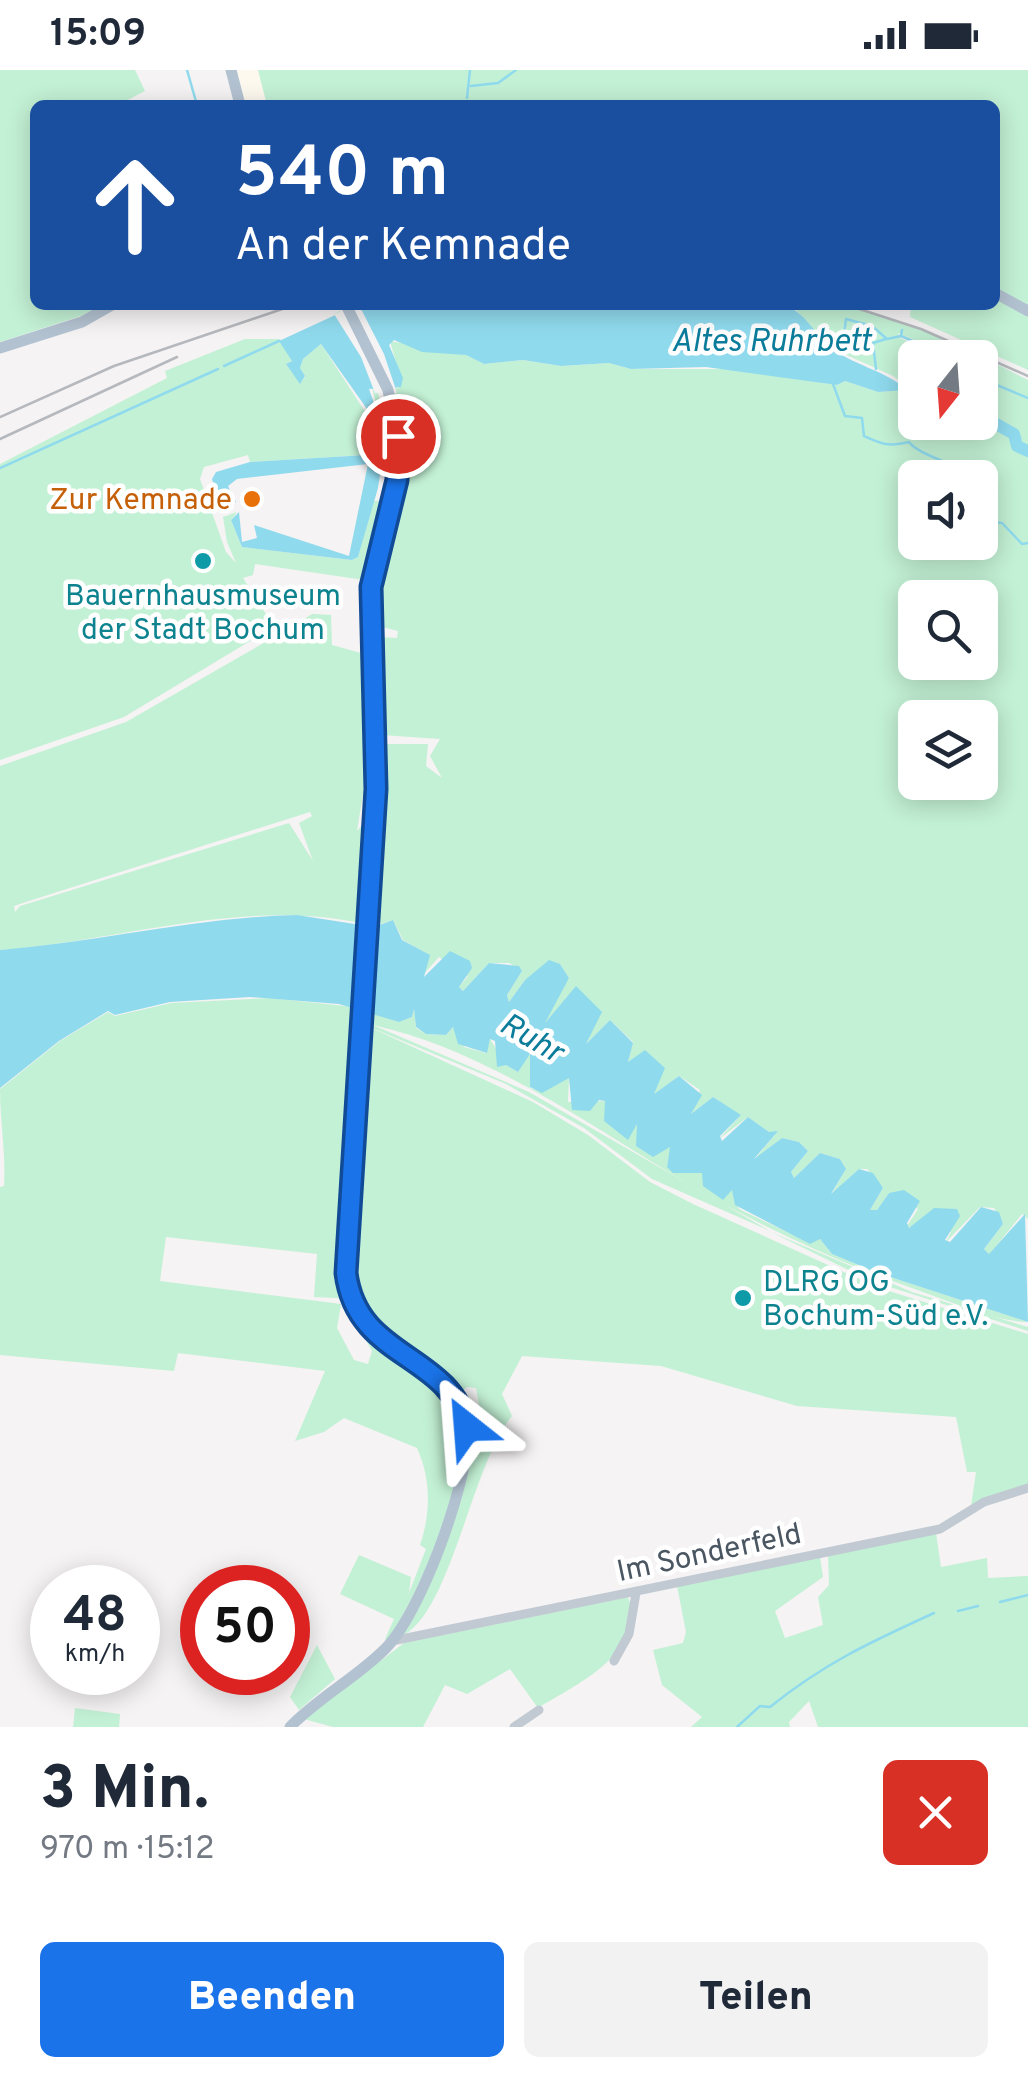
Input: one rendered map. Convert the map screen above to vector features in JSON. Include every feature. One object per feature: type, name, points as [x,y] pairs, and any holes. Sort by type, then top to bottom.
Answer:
[{"type":"main road","points":[[231,70],[239,100]]},
{"type":"main road","points":[[1000,295],[1028,311]]},
{"type":"main road","points":[[0,348],[82,322],[103,310]]},
{"type":"main road","points":[[290,1727],[392,1641],[432,1566],[466,1448],[467,1427],[448,1387],[389,1348],[362,1319],[347,1280],[376,789],[371,587],[397,480],[394,415],[378,365],[349,310]]},
{"type":"street","name":"Im Sonderfeld","points":[[392,1641],[940,1529],[984,1502],[1028,1488]]},
{"type":"street","points":[[614,1661],[629,1634],[636,1593]]},
{"type":"street","points":[[514,1727],[538,1710]]},
{"type":"shaded area","points":[[236,70],[258,70],[266,100],[244,100]]},
{"type":"green space","points":[[0,70],[135,70],[145,91],[128,100],[30,100],[30,310],[92,310],[0,342]]},
{"type":"green space","points":[[258,70],[1028,70],[1028,307],[1000,291],[1000,100],[266,100]]},
{"type":"green space","points":[[1000,299],[1028,314],[1028,370],[998,357],[998,340],[961,340],[910,317],[911,310],[1000,310]]},
{"type":"green space","points":[[357,310],[398,389],[401,380],[390,341],[466,355],[484,364],[523,360],[561,366],[609,363],[631,369],[731,369],[837,385],[845,381],[878,392],[898,391],[898,440],[998,440],[998,427],[1011,435],[1014,447],[1028,455],[1028,1219],[1022,1214],[989,1255],[984,1249],[1003,1224],[994,1208],[980,1207],[946,1242],[951,1232],[928,1213],[912,1228],[907,1226],[918,1209],[889,1193],[877,1210],[870,1210],[883,1188],[867,1169],[859,1169],[831,1195],[846,1169],[840,1159],[820,1153],[794,1178],[791,1172],[808,1151],[799,1142],[782,1138],[754,1160],[777,1132],[769,1132],[748,1117],[719,1139],[740,1116],[713,1097],[691,1114],[700,1090],[679,1076],[654,1094],[637,1057],[628,1062],[633,1042],[610,1020],[586,1044],[595,1024],[576,987],[545,1023],[543,1019],[569,978],[560,964],[525,980],[509,1002],[507,995],[522,971],[509,963],[489,963],[463,991],[459,987],[468,976],[439,957],[422,976],[429,955],[403,940],[393,920],[375,926],[382,792],[386,795],[382,754],[387,744],[428,744],[426,766],[442,778],[430,756],[440,739],[382,735],[377,637],[397,638],[398,631],[382,627],[383,575],[404,491],[408,436]]},
{"type":"green space","points":[[796,310],[862,310],[945,340],[914,340],[898,333],[905,340],[898,340],[898,380],[831,348]]},
{"type":"green space","points":[[340,311],[377,389],[388,433],[383,434],[371,383],[334,314]]},
{"type":"green space","points":[[245,339],[280,339],[292,361],[286,364],[300,383],[305,377],[300,368],[303,359],[321,344],[364,410],[375,416],[389,444],[383,454],[250,462],[248,455],[204,467],[200,479],[226,552],[236,563],[223,517],[237,512],[231,520],[242,547],[352,560],[358,557],[373,501],[384,500],[364,580],[255,564],[253,575],[243,578],[274,627],[287,630],[312,614],[331,615],[332,645],[361,653],[367,770],[357,831],[364,823],[360,923],[270,915],[225,918],[0,950],[0,766],[126,722],[276,636],[267,631],[124,717],[0,760],[0,464],[167,378],[165,371]],"holes":[[[310,812],[312,816],[299,823],[313,861],[289,823],[20,906],[15,912],[14,906],[32,900]]]},
{"type":"green space","points":[[998,365],[1028,380],[1028,448],[1019,443],[1016,433],[998,423]]},
{"type":"green space","points":[[269,998],[355,1007],[367,1026],[533,1102],[588,1135],[650,1182],[693,1204],[879,1288],[1028,1334],[1028,1485],[971,1506],[976,1472],[967,1472],[956,1417],[797,1406],[661,1366],[522,1356],[502,1394],[512,1416],[484,1469],[432,1602],[417,1624],[399,1637],[426,1590],[452,1500],[430,1559],[388,1642],[385,1639],[394,1619],[340,1594],[359,1555],[411,1577],[409,1593],[426,1549],[420,1545],[428,1508],[425,1472],[417,1448],[344,1418],[324,1432],[295,1441],[325,1371],[178,1353],[174,1371],[0,1355],[0,1187],[4,1186],[4,1173],[0,1089],[60,1041],[108,1012],[115,1016],[171,1003]],"holes":[[[166,1237],[317,1254],[314,1297],[356,1299],[373,1329],[460,1393],[467,1387],[476,1388],[482,1423],[472,1428],[456,1486],[461,1427],[446,1394],[381,1348],[347,1307],[372,1351],[368,1364],[354,1360],[337,1328],[341,1304],[160,1281]]]},
{"type":"green space","points":[[414,1008],[416,1028],[426,1034],[446,1035],[453,1027],[464,1047],[486,1053],[490,1039],[506,1065],[518,1072],[529,1054],[533,1060],[530,1088],[542,1092],[569,1077],[568,1102],[606,1101],[637,1123],[637,1137],[671,1147],[667,1166],[703,1173],[704,1180],[729,1193],[732,1189],[739,1209],[810,1243],[820,1239],[832,1254],[878,1273],[1028,1322],[974,1311],[803,1244],[719,1201],[498,1072],[416,1037],[373,1025],[529,1092],[770,1231],[652,1179],[584,1128],[506,1084],[367,1026],[368,1010],[399,1022],[412,1017]]},
{"type":"green space","points":[[771,1232],[912,1292],[1028,1327],[1028,1331],[871,1281]]},
{"type":"green space","points":[[936,1533],[941,1567],[987,1558],[988,1578],[1028,1576],[1028,1727],[818,1727],[809,1701],[789,1722],[790,1727],[691,1727],[702,1717],[662,1685],[653,1650],[683,1643],[686,1632],[677,1586],[820,1557],[823,1577],[775,1611],[785,1638],[823,1625],[818,1597],[829,1585],[828,1555]]},
{"type":"green space","points":[[628,1597],[628,1634],[618,1650],[588,1677],[538,1708],[510,1669],[467,1694],[445,1685],[423,1727],[333,1727],[304,1719],[404,1643]]},
{"type":"green space","points":[[317,1645],[335,1679],[299,1710],[290,1697],[310,1695],[310,1658]]},
{"type":"green space","points":[[75,1708],[120,1714],[119,1727],[73,1727]]},
{"type":"water","name":"Altes Ruhrbett","points":[[346,310],[794,310],[825,343],[888,377],[898,384],[898,391],[878,392],[845,381],[837,385],[706,367],[631,369],[609,363],[561,366],[523,360],[484,364],[466,355],[422,352],[394,340],[389,345],[403,378],[401,387],[369,389],[377,412],[372,416],[321,344],[303,359],[300,368],[305,376],[300,384],[286,364],[292,361],[279,341]]},
{"type":"water","points":[[383,454],[378,488],[358,557],[352,560],[242,547],[231,520],[239,512],[242,542],[257,538],[254,525],[349,556],[368,464],[237,479],[228,486],[236,502],[220,507],[212,479],[216,472],[250,462]]},
{"type":"water","name":"Ruhr","points":[[297,915],[374,927],[393,920],[402,940],[430,955],[424,977],[450,951],[470,961],[472,968],[459,987],[463,991],[489,963],[519,966],[522,971],[507,995],[509,1002],[525,980],[549,960],[560,964],[569,978],[545,1023],[576,986],[602,1012],[586,1044],[610,1020],[633,1043],[628,1062],[645,1050],[665,1068],[654,1094],[679,1076],[702,1095],[691,1114],[713,1097],[741,1115],[720,1136],[722,1141],[748,1117],[769,1132],[778,1131],[754,1159],[782,1138],[799,1142],[808,1151],[791,1172],[794,1178],[820,1153],[840,1159],[846,1169],[831,1194],[859,1169],[873,1173],[883,1188],[870,1210],[877,1210],[889,1193],[904,1190],[920,1201],[907,1223],[909,1228],[934,1208],[957,1209],[960,1216],[945,1240],[950,1242],[981,1207],[999,1212],[1003,1224],[984,1249],[989,1254],[1025,1214],[1028,1322],[832,1254],[820,1239],[810,1244],[735,1205],[732,1190],[723,1200],[703,1186],[702,1173],[673,1173],[667,1167],[670,1147],[653,1157],[636,1146],[637,1124],[628,1140],[604,1121],[605,1101],[599,1100],[590,1111],[572,1110],[569,1078],[542,1093],[530,1087],[530,1054],[518,1072],[506,1065],[497,1067],[495,1041],[490,1039],[487,1053],[458,1044],[453,1027],[446,1035],[426,1034],[416,1027],[414,1009],[412,1017],[399,1022],[339,1004],[250,997],[170,1002],[115,1015],[108,1011],[59,1041],[0,1088],[0,950],[222,920]]},
{"type":"pier","points":[[362,310],[384,354],[397,393],[375,393],[361,357],[334,314]]},
{"type":"waterway","points":[[187,70],[196,100]]},
{"type":"waterway","points":[[467,98],[470,70]]},
{"type":"waterway","points":[[471,86],[498,83],[516,70]]},
{"type":"waterway","points":[[831,348],[830,343],[844,334],[846,319],[872,326],[887,339],[901,336]]},
{"type":"waterway","points":[[902,330],[901,336],[910,340]]},
{"type":"waterway","points":[[876,369],[873,343],[886,339]]},
{"type":"waterway","points":[[224,366],[279,341]]},
{"type":"waterway","points":[[0,468],[218,369]]},
{"type":"waterway","points":[[833,384],[845,416],[862,418],[864,436],[885,444],[909,442],[941,460]]},
{"type":"waterway","points":[[998,386],[1028,398]]},
{"type":"waterway","name":"Altes Ruhrbett","points":[[998,425],[1014,434],[1017,446],[1028,451]]},
{"type":"waterway","points":[[998,522],[1022,544],[1028,543]]},
{"type":"waterway","points":[[1000,1602],[1028,1595]]},
{"type":"waterway","points":[[958,1611],[978,1606]]},
{"type":"waterway","points":[[737,1727],[760,1706],[770,1707],[830,1665],[934,1613]]},
{"type":"railway","points":[[0,417],[114,366],[279,310]]},
{"type":"railway","points":[[862,310],[921,329],[1028,376]]},
{"type":"railway","points":[[0,439],[177,357]]},
{"type":"place","name":"Zur Kemnade","points":[[252,499]]},
{"type":"place","name":"Bauernhausmuseum der Stadt Bochum","points":[[203,561]]},
{"type":"place","name":"DLRG OG Bochum-Süd e.V.","points":[[743,1298]]},
{"type":"route","points":[[398,436],[397,480],[371,587],[376,789],[346,1273],[354,1302],[368,1328],[389,1348],[448,1387],[459,1402],[467,1427]]}]
